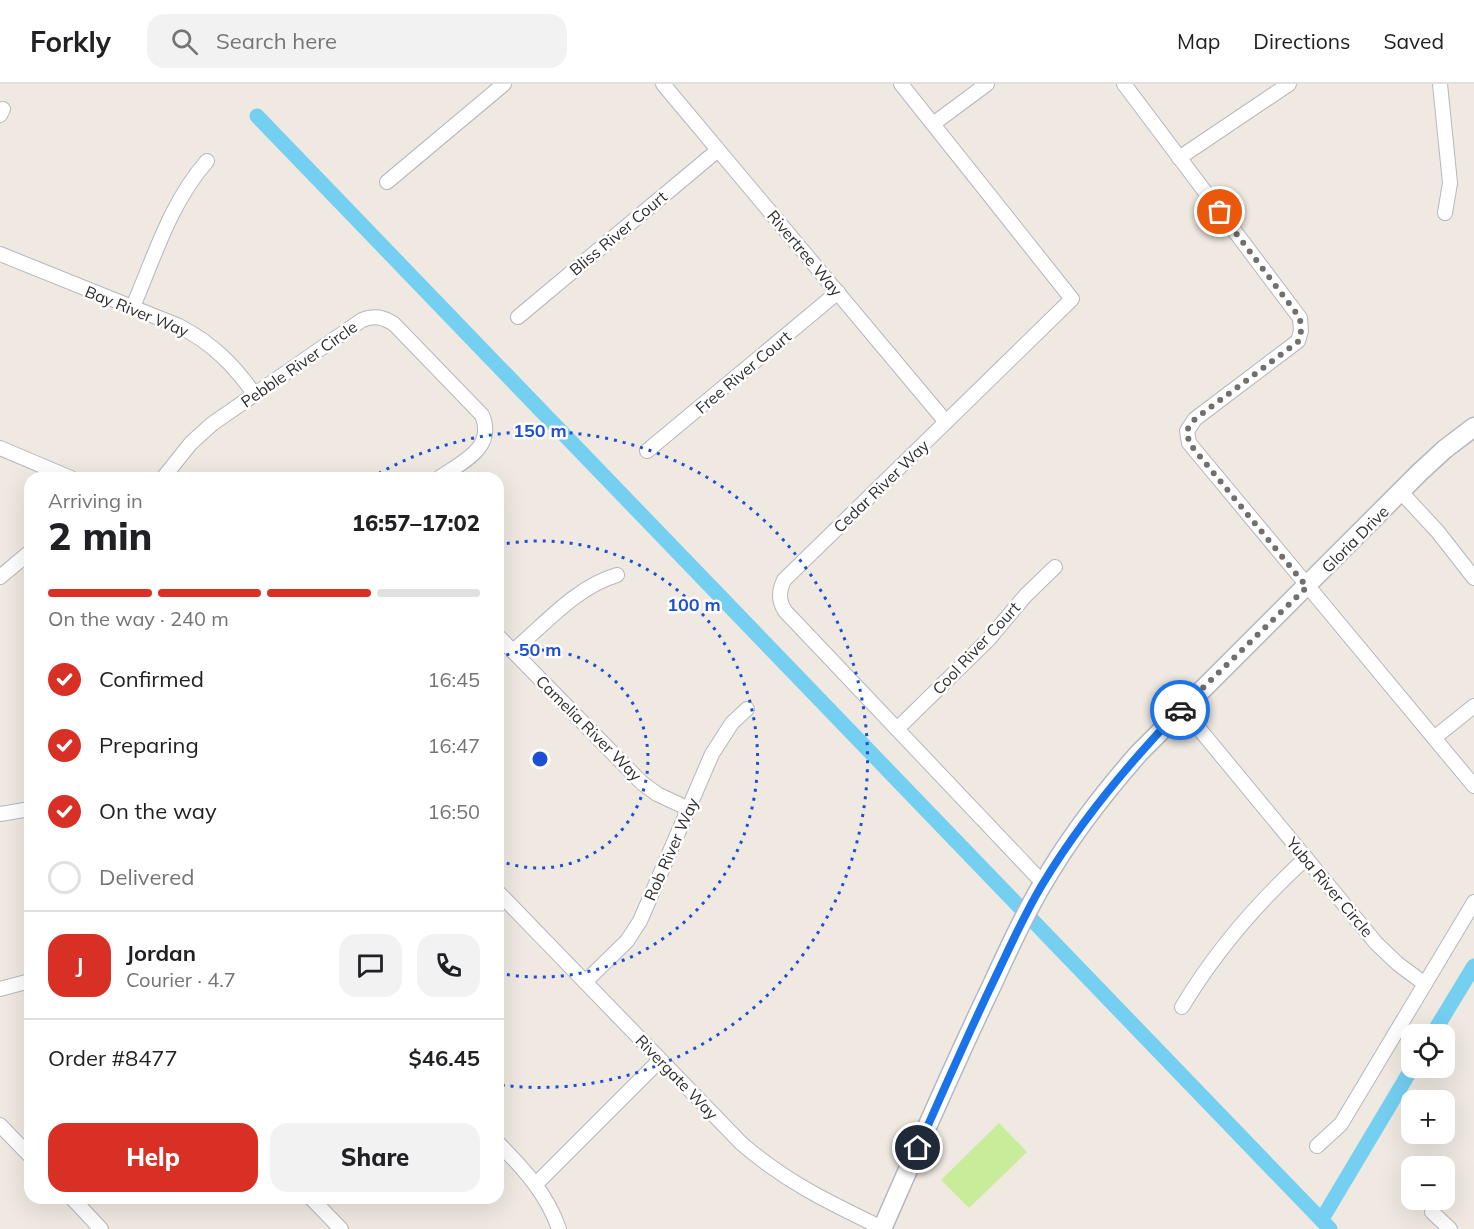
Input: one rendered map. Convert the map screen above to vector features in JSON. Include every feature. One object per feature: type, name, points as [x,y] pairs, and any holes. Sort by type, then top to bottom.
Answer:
[{"type":"street","points":[[387,182],[504,84]]},
{"type":"street","name":"Rivertree Way","points":[[663,84],[946,422]]},
{"type":"street","name":"Cedar River Way","points":[[901,84],[1072,299],[784,580],[780,589],[780,598],[785,611],[1043,883]]},
{"type":"street","points":[[933,124],[987,84]]},
{"type":"street","points":[[1124,84],[1300,318],[1299,341],[1195,419],[1187,430],[1189,443],[1474,786]]},
{"type":"street","points":[[1179,158],[1289,84]]},
{"type":"street","points":[[1440,84],[1450,183],[1445,213]]},
{"type":"street","name":"Bliss River Court","points":[[518,317],[718,150]]},
{"type":"street","points":[[132,309],[177,203],[195,174],[207,161]]},
{"type":"street","name":"Bay River Way","points":[[0,254],[179,326],[199,337],[232,365],[255,395]]},
{"type":"street","name":"Free River Court","points":[[647,451],[838,292]]},
{"type":"street","name":"Pebble River Circle","points":[[168,472],[191,443],[205,430],[362,320],[370,317],[385,318],[394,324],[482,415],[486,425],[483,444],[448,472]]},
{"type":"street","name":"Gloria Drive","points":[[882,1228],[1017,931],[1043,883],[1079,828],[1138,753],[1182,708],[1445,449],[1474,427]]},
{"type":"street","points":[[0,448],[57,472]]},
{"type":"street","points":[[1401,492],[1438,532],[1474,578]]},
{"type":"street","points":[[0,577],[24,557]]},
{"type":"street","name":"Cool River Court","points":[[897,729],[987,640],[1054,567]]},
{"type":"street","points":[[513,651],[585,589],[601,580],[618,575]]},
{"type":"street","name":"Camelia River Way","points":[[504,642],[642,783],[671,802],[689,809]]},
{"type":"street","points":[[1434,738],[1474,706]]},
{"type":"street","name":"Yuba River Circle","points":[[1182,708],[1376,943],[1398,964],[1425,984]]},
{"type":"street","name":"Rob River Way","points":[[585,982],[627,941],[640,921],[720,740],[732,723],[747,709]]},
{"type":"street","points":[[0,814],[24,810]]},
{"type":"street","points":[[1182,1007],[1239,925],[1270,891],[1306,858]]},
{"type":"street","name":"Rivergate Way","points":[[504,898],[742,1144],[776,1171],[823,1200],[882,1228]]},
{"type":"street","points":[[1317,1146],[1341,1124],[1474,902]]},
{"type":"street","points":[[0,989],[24,983]]},
{"type":"street","points":[[536,1184],[660,1060]]},
{"type":"street","points":[[0,1125],[24,1150]]},
{"type":"street","points":[[504,1149],[536,1184],[549,1205],[559,1229]]},
{"type":"street","points":[[78,1204],[101,1229]]},
{"type":"street","points":[[317,1204],[341,1229]]},
{"type":"street","points":[[1432,1212],[1450,1229]]},
{"type":"green space","points":[[999,1123],[1027,1152],[969,1208],[941,1180]]},
{"type":"waterway","points":[[257,116],[1330,1229]]},
{"type":"waterway","points":[[1439,1024],[1474,966]]},
{"type":"waterway","points":[[1322,1219],[1406,1078]]},
{"type":"way so far","points":[[1180,710],[1307,587],[1189,443],[1187,430],[1195,419],[1299,341],[1301,331],[1300,318],[1220,212]]},
{"type":"route","points":[[918,1148],[987,994],[1043,883],[1079,828],[1114,782],[1138,753],[1180,710]]}]
